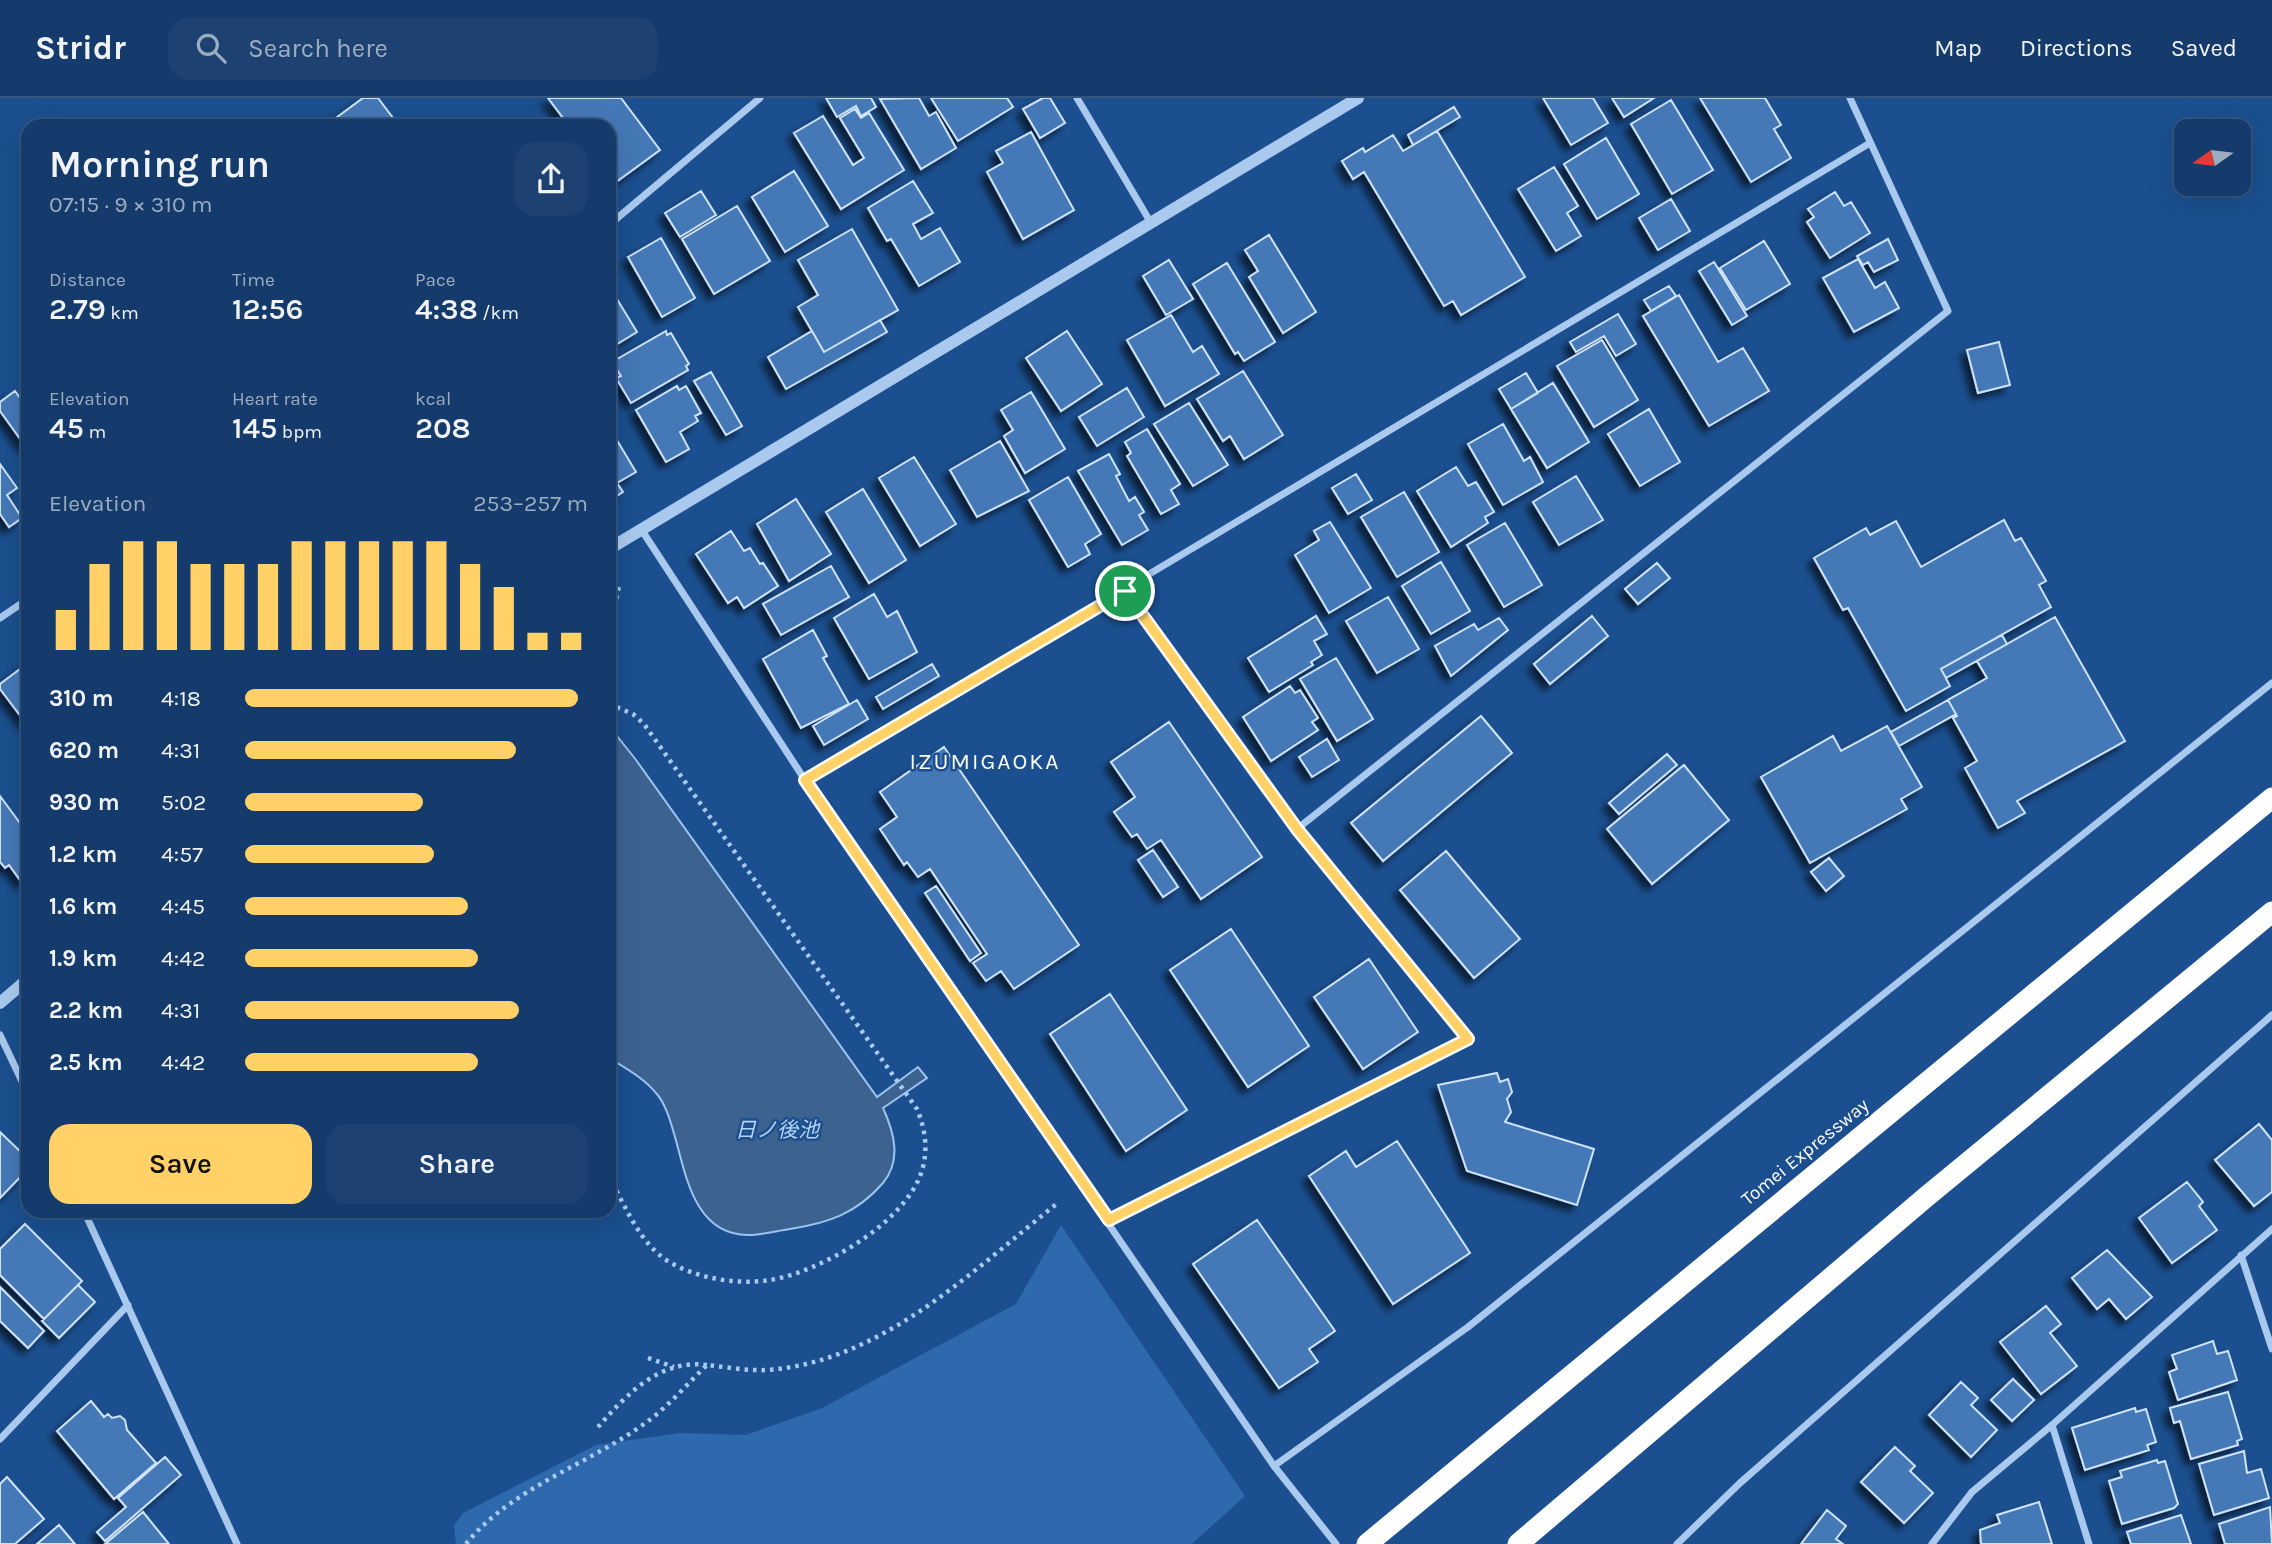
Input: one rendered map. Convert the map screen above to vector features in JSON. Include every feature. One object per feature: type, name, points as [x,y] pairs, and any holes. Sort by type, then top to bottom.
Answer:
[{"type":"highway","name":"Tomei Expressway","points":[[1367,1544],[2272,797]]},
{"type":"highway","points":[[1518,1544],[1947,1179],[2272,912]]},
{"type":"street","points":[[616,219],[760,98]]},
{"type":"street","points":[[1077,98],[1151,223]]},
{"type":"street","points":[[616,545],[1358,98]]},
{"type":"street","points":[[1297,829],[1948,311],[1850,98]]},
{"type":"street","points":[[805,780],[1870,143]]},
{"type":"street","points":[[641,529],[805,780],[1109,1220],[1274,1466],[1336,1544]]},
{"type":"street","points":[[1109,1220],[1468,1039],[1297,829],[1125,591]]},
{"type":"street","points":[[0,618],[21,604]]},
{"type":"street","points":[[1274,1466],[1468,1327],[2272,683]]},
{"type":"street","points":[[0,1003],[21,985]]},
{"type":"street","points":[[1677,1544],[1740,1483],[2272,1015]]},
{"type":"street","points":[[0,1035],[21,1079]]},
{"type":"street","points":[[87,1218],[237,1544]]},
{"type":"street","points":[[1932,1544],[1972,1492],[2052,1425],[2272,1229]]},
{"type":"street","points":[[2241,1255],[2272,1349]]},
{"type":"street","points":[[0,1438],[128,1305]]},
{"type":"street","points":[[2052,1425],[2089,1544]]},
{"type":"path","points":[[616,600],[619,586]]},
{"type":"path","points":[[616,707],[633,714],[644,724],[918,1109],[926,1131],[926,1156],[920,1177],[906,1199],[848,1249],[795,1274],[769,1280],[731,1281],[699,1275],[671,1262],[647,1243],[616,1189]]},
{"type":"path","points":[[598,1427],[639,1384],[688,1363],[766,1370],[813,1362],[848,1351],[899,1323],[1059,1202]]},
{"type":"path","points":[[648,1358],[675,1367]]},
{"type":"path","points":[[466,1544],[486,1522],[523,1496],[646,1423],[707,1365]]},
{"type":"shaded area","points":[[1061,1225],[1245,1496],[1192,1544],[456,1544],[454,1525],[463,1513],[596,1445],[680,1433],[746,1435],[822,1408],[1016,1304]]},
{"type":"water","name":"日ノ後池","points":[[616,736],[877,1097],[918,1067],[927,1078],[883,1108],[893,1136],[893,1165],[873,1194],[852,1210],[829,1220],[804,1227],[748,1235],[730,1232],[716,1225],[696,1201],[660,1097],[640,1078],[616,1063]]},
{"type":"building","points":[[363,98],[378,98],[394,119],[334,119]]},
{"type":"building","points":[[548,98],[621,98],[660,150],[616,182],[616,119],[564,119]]},
{"type":"building","points":[[826,98],[871,98],[876,107],[861,116],[856,106],[837,117]]},
{"type":"building","points":[[919,98],[929,116],[936,112],[956,148],[921,169],[880,99]]},
{"type":"building","points":[[931,98],[1007,98],[1013,107],[958,141]]},
{"type":"building","points":[[1043,98],[1050,98],[1065,123],[1040,138],[1023,109]]},
{"type":"building","points":[[1543,98],[1593,98],[1608,123],[1571,145]]},
{"type":"building","points":[[1612,98],[1654,98],[1624,117]]},
{"type":"building","points":[[1700,98],[1765,98],[1781,125],[1774,129],[1791,158],[1751,182]]},
{"type":"building","points":[[1671,100],[1713,170],[1672,194],[1631,124]]},
{"type":"building","points":[[1454,107],[1460,117],[1413,145],[1408,135]]},
{"type":"building","points":[[855,109],[861,118],[869,113],[904,170],[841,209],[794,133],[823,116],[853,165],[864,158],[840,118]]},
{"type":"building","points":[[1437,131],[1525,277],[1461,315],[1453,301],[1444,306],[1364,172],[1353,179],[1342,161],[1363,148],[1365,152],[1393,135],[1403,151]]},
{"type":"building","points":[[1031,132],[1074,210],[1023,239],[987,172],[1003,163],[996,151]]},
{"type":"building","points":[[1606,138],[1639,194],[1597,219],[1564,164]]},
{"type":"building","points":[[1554,167],[1578,206],[1567,213],[1581,236],[1556,251],[1518,189]]},
{"type":"building","points":[[794,171],[828,226],[785,252],[752,197]]},
{"type":"building","points":[[913,181],[933,213],[913,224],[921,239],[940,228],[960,262],[919,286],[891,239],[887,241],[868,208]]},
{"type":"building","points":[[701,191],[716,215],[680,237],[665,213]]},
{"type":"building","points":[[1835,192],[1844,206],[1851,202],[1870,233],[1830,258],[1807,222],[1814,217],[1808,209]]},
{"type":"building","points":[[1671,199],[1690,231],[1658,250],[1639,218]]},
{"type":"building","points":[[737,206],[770,261],[714,294],[682,239]]},
{"type":"building","points":[[852,229],[898,310],[824,352],[798,307],[818,295],[798,260]]},
{"type":"building","points":[[1269,235],[1316,312],[1283,333],[1249,277],[1258,271],[1245,250]]},
{"type":"building","points":[[661,238],[695,298],[662,317],[628,257]]},
{"type":"building","points":[[1888,239],[1898,260],[1874,272],[1868,262],[1863,265],[1857,256]]},
{"type":"building","points":[[1764,241],[1790,284],[1746,310],[1720,268]]},
{"type":"building","points":[[1858,259],[1875,288],[1885,282],[1899,308],[1854,332],[1823,278]]},
{"type":"building","points":[[1169,260],[1193,299],[1166,315],[1143,276]]},
{"type":"building","points":[[1714,262],[1747,316],[1732,325],[1699,271]]},
{"type":"building","points":[[1227,263],[1275,342],[1244,361],[1238,352],[1235,354],[1193,284]]},
{"type":"building","points":[[1669,286],[1676,296],[1651,311],[1644,300]]},
{"type":"building","points":[[1679,295],[1718,362],[1743,348],[1769,391],[1709,426],[1643,316]]},
{"type":"building","points":[[616,298],[637,332],[616,345]]},
{"type":"building","points":[[1618,314],[1636,344],[1616,356],[1604,336],[1576,352],[1570,342]]},
{"type":"building","points":[[1171,315],[1193,352],[1202,346],[1219,374],[1165,406],[1127,340]]},
{"type":"building","points":[[880,320],[887,332],[786,389],[768,357],[812,331],[824,352]]},
{"type":"building","points":[[666,331],[667,335],[671,333],[689,364],[686,366],[688,370],[631,403],[616,378],[621,376],[616,368],[616,360]]},
{"type":"building","points":[[1067,331],[1102,384],[1061,411],[1026,358]]},
{"type":"building","points":[[1602,340],[1638,400],[1594,427],[1557,366]]},
{"type":"building","points":[[1999,342],[2010,385],[1978,393],[1967,350]]},
{"type":"building","points":[[1243,371],[1283,435],[1244,459],[1230,436],[1223,441],[1197,399]]},
{"type":"building","points":[[711,372],[742,426],[726,435],[694,381]]},
{"type":"building","points":[[1526,373],[1538,393],[1511,409],[1499,389]]},
{"type":"building","points":[[1553,383],[1589,442],[1547,468],[1511,409]]},
{"type":"building","points":[[677,386],[679,390],[686,386],[701,413],[695,416],[698,421],[680,432],[689,449],[666,462],[636,410]]},
{"type":"building","points":[[1127,388],[1144,417],[1097,446],[1079,417]]},
{"type":"building","points":[[15,391],[21,399],[21,440],[0,411],[0,402]]},
{"type":"building","points":[[1031,392],[1065,449],[1025,473],[1004,436],[1013,430],[1001,410]]},
{"type":"building","points":[[1189,403],[1228,465],[1193,486],[1154,424]]},
{"type":"building","points":[[1649,409],[1680,462],[1640,486],[1608,434]]},
{"type":"building","points":[[1503,424],[1524,461],[1530,457],[1543,482],[1503,505],[1468,444]]},
{"type":"building","points":[[1147,429],[1180,484],[1171,490],[1179,504],[1161,514],[1127,456],[1131,453],[1125,442]]},
{"type":"building","points":[[616,439],[636,472],[617,483],[623,492],[616,496]]},
{"type":"building","points":[[1000,441],[1029,491],[977,517],[950,470]]},
{"type":"building","points":[[1109,454],[1120,474],[1116,476],[1129,501],[1135,497],[1144,512],[1139,515],[1148,530],[1122,545],[1078,471]]},
{"type":"building","points":[[914,457],[956,524],[920,546],[879,478]]},
{"type":"building","points":[[0,464],[17,488],[7,495],[21,519],[9,527],[0,514]]},
{"type":"building","points":[[1456,467],[1468,486],[1476,482],[1494,512],[1485,517],[1488,523],[1451,547],[1417,491]]},
{"type":"building","points":[[1356,474],[1372,500],[1348,514],[1332,488]]},
{"type":"building","points":[[1576,476],[1603,520],[1559,545],[1533,502]]},
{"type":"building","points":[[1068,477],[1101,534],[1085,544],[1090,554],[1068,567],[1029,500]]},
{"type":"building","points":[[863,489],[906,560],[869,583],[826,512]]},
{"type":"building","points":[[1404,492],[1439,552],[1397,577],[1361,517]]},
{"type":"building","points":[[796,499],[831,554],[789,581],[757,524]]},
{"type":"building","points":[[2004,520],[2015,541],[2021,538],[2046,581],[2039,585],[2051,607],[1941,669],[1950,686],[1906,711],[1848,608],[1843,610],[1814,558],[1866,528],[1870,535],[1896,521],[1921,567]]},
{"type":"building","points":[[1330,522],[1371,588],[1329,613],[1295,555],[1319,540],[1314,531]]},
{"type":"building","points":[[1505,523],[1542,585],[1504,607],[1467,545]]},
{"type":"building","points":[[731,531],[744,551],[750,548],[760,564],[763,563],[778,586],[744,608],[737,597],[728,603],[696,554]]},
{"type":"building","points":[[1441,562],[1470,611],[1431,634],[1402,586]]},
{"type":"building","points":[[1657,563],[1670,578],[1638,604],[1625,589]]},
{"type":"building","points":[[831,566],[849,597],[781,635],[763,604]]},
{"type":"building","points":[[874,594],[887,617],[897,611],[917,652],[869,679],[834,618]]},
{"type":"building","points":[[1388,597],[1419,649],[1377,673],[1346,621]]},
{"type":"building","points":[[1316,616],[1327,634],[1314,641],[1322,655],[1311,662],[1313,665],[1269,692],[1248,658]]},
{"type":"building","points":[[1592,616],[1608,636],[1550,684],[1534,664]]},
{"type":"building","points":[[2055,617],[2125,741],[2017,801],[2025,813],[1998,828],[1965,768],[1977,761],[1953,718],[1957,716],[1948,700],[1987,678],[1977,661]]},
{"type":"building","points":[[1499,618],[1508,630],[1451,676],[1435,646],[1474,624],[1478,630]]},
{"type":"building","points":[[813,630],[827,656],[823,658],[849,704],[801,728],[763,659]]},
{"type":"building","points":[[2002,635],[2007,644],[1946,678],[1941,669]]},
{"type":"building","points":[[1336,658],[1373,719],[1337,741],[1300,679]]},
{"type":"building","points":[[932,664],[939,676],[883,709],[876,697]]},
{"type":"building","points":[[21,668],[21,717],[0,689],[0,684]]},
{"type":"building","points":[[1290,686],[1295,693],[1300,690],[1318,718],[1312,722],[1318,730],[1271,761],[1243,717]]},
{"type":"building","points":[[857,700],[868,719],[824,745],[813,726]]},
{"type":"building","points":[[1948,700],[1956,714],[1899,746],[1891,732]]},
{"type":"building","points":[[1481,716],[1512,753],[1383,861],[1351,823]]},
{"type":"building","points":[[1169,722],[1262,857],[1201,899],[1161,840],[1147,849],[1137,834],[1132,837],[1114,812],[1135,797],[1111,762]]},
{"type":"building","points":[[1887,726],[1922,787],[1901,799],[1907,809],[1810,863],[1761,777],[1833,736],[1841,751]]},
{"type":"building","points":[[1327,739],[1339,760],[1312,777],[1299,757]]},
{"type":"building","points":[[944,747],[1079,945],[1014,989],[1001,971],[986,981],[973,963],[987,954],[930,869],[918,877],[907,862],[904,865],[880,829],[897,817],[880,792]]},
{"type":"building","points":[[1667,754],[1677,765],[1619,814],[1609,803]]},
{"type":"building","points":[[1684,765],[1729,820],[1652,884],[1607,829]]},
{"type":"building","points":[[0,796],[21,824],[21,882],[9,865],[5,868],[0,862]]},
{"type":"building","points":[[1153,850],[1178,887],[1163,897],[1138,860]]},
{"type":"building","points":[[1446,851],[1520,939],[1474,978],[1400,890]]},
{"type":"building","points":[[1829,858],[1844,876],[1826,891],[1811,872]]},
{"type":"building","points":[[936,886],[981,953],[970,961],[925,893]]},
{"type":"building","points":[[1231,929],[1309,1046],[1248,1087],[1170,970]]},
{"type":"building","points":[[1369,959],[1418,1032],[1363,1069],[1314,997]]},
{"type":"building","points":[[1110,994],[1187,1110],[1126,1151],[1050,1034]]},
{"type":"building","points":[[1497,1073],[1500,1082],[1508,1079],[1512,1092],[1507,1099],[1511,1112],[1505,1122],[1594,1149],[1577,1205],[1467,1171],[1438,1085]]},
{"type":"building","points":[[2259,1124],[2272,1140],[2272,1192],[2254,1206],[2215,1160]]},
{"type":"building","points":[[0,1132],[21,1152],[21,1176],[0,1198]]},
{"type":"building","points":[[1397,1141],[1470,1253],[1393,1304],[1309,1176],[1346,1151],[1356,1167]]},
{"type":"building","points":[[2187,1182],[2203,1202],[2199,1206],[2217,1230],[2172,1263],[2139,1218]]},
{"type":"building","points":[[1257,1220],[1335,1331],[1309,1349],[1318,1362],[1279,1388],[1193,1264]]},
{"type":"building","points":[[25,1224],[82,1281],[44,1319],[0,1275],[0,1249]]},
{"type":"building","points":[[2107,1250],[2152,1297],[2126,1319],[2109,1299],[2097,1309],[2072,1278]]},
{"type":"building","points":[[78,1285],[95,1302],[59,1338],[42,1321]]},
{"type":"building","points":[[0,1287],[44,1331],[28,1348],[0,1321]]},
{"type":"building","points":[[2046,1306],[2061,1324],[2050,1333],[2077,1366],[2041,1394],[2000,1342]]},
{"type":"building","points":[[2213,1341],[2217,1354],[2228,1351],[2237,1380],[2178,1400],[2169,1372],[2177,1369],[2172,1355]]},
{"type":"building","points":[[2013,1379],[2034,1400],[2012,1421],[1991,1400]]},
{"type":"building","points":[[1961,1382],[1978,1398],[1971,1405],[1997,1430],[1971,1457],[1929,1415]]},
{"type":"building","points":[[2228,1392],[2242,1439],[2237,1441],[2238,1445],[2191,1459],[2180,1421],[2174,1423],[2170,1408]]},
{"type":"building","points":[[91,1401],[104,1417],[108,1414],[112,1418],[120,1416],[125,1420],[127,1430],[156,1463],[114,1499],[57,1431]]},
{"type":"building","points":[[2135,1408],[2136,1412],[2146,1409],[2156,1442],[2147,1445],[2149,1450],[2085,1470],[2072,1428]]},
{"type":"building","points":[[1895,1447],[1915,1466],[1910,1471],[1933,1493],[1904,1523],[1861,1482]]},
{"type":"building","points":[[2244,1451],[2247,1473],[2261,1469],[2269,1498],[2214,1515],[2199,1464]]},
{"type":"building","points":[[165,1457],[181,1475],[105,1541],[97,1532],[126,1507],[118,1498]]},
{"type":"building","points":[[2157,1460],[2158,1463],[2165,1461],[2178,1504],[2174,1508],[2122,1524],[2109,1481],[2122,1477],[2120,1471]]},
{"type":"building","points":[[7,1477],[44,1519],[15,1544],[0,1544],[0,1484]]},
{"type":"building","points":[[2039,1502],[2052,1544],[1981,1544],[1980,1530],[2000,1523],[1997,1515]]},
{"type":"building","points":[[2270,1507],[2272,1544],[2225,1544],[2219,1524]]},
{"type":"building","points":[[1827,1510],[1846,1526],[1836,1539],[1843,1544],[1801,1544]]},
{"type":"building","points":[[143,1512],[169,1544],[105,1544]]},
{"type":"building","points":[[2181,1515],[2191,1544],[2131,1544],[2127,1532]]},
{"type":"building","points":[[59,1525],[75,1544],[37,1544]]},
{"type":"district","name":"IZUMIGAOKA","points":[[985,761]]},
{"type":"route","points":[[1125,591],[1297,829],[1468,1039],[1109,1220],[805,780],[1125,591]]}]
